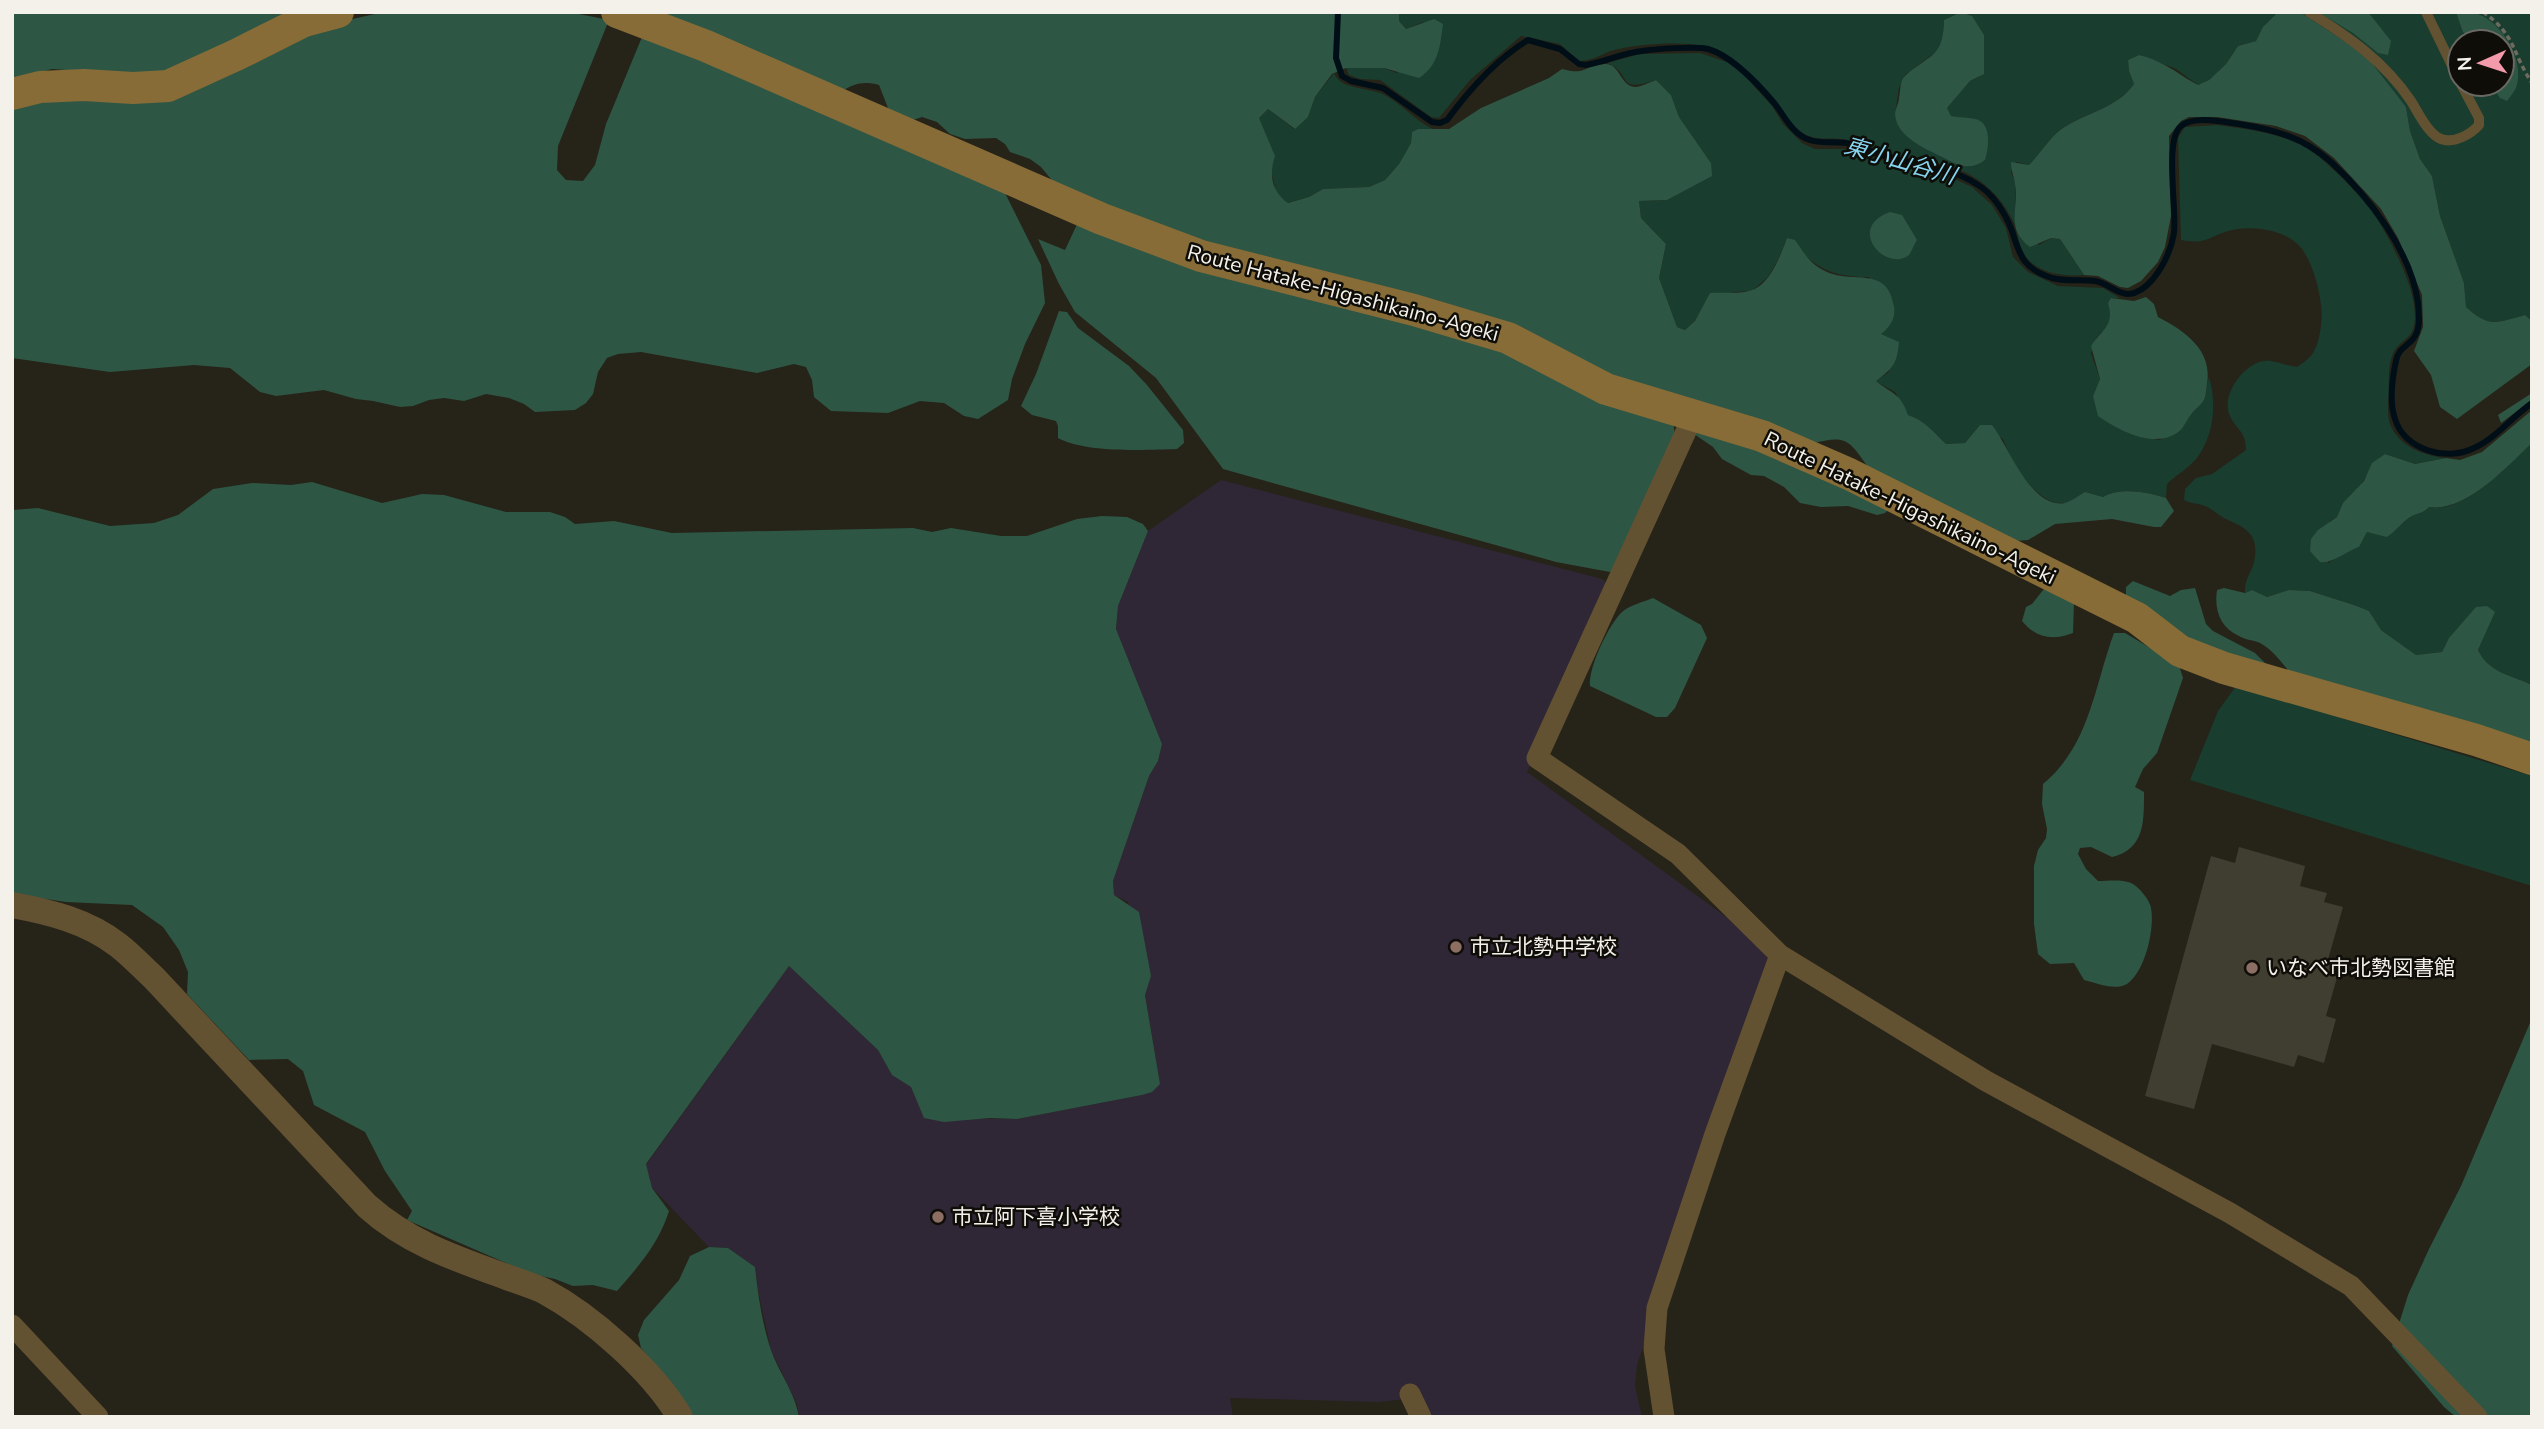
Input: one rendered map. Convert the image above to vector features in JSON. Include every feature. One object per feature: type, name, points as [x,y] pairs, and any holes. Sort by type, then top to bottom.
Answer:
[{"type":"main road","points":[[12,93],[40,87],[84,85],[133,88],[168,86],[304,21],[338,12]]},
{"type":"main road","name":"Route Hatake-Higashikaino-Ageki","points":[[617,12],[706,46],[1102,219],[1201,256],[1414,310],[1508,338],[1606,390],[1762,436],[1849,474],[2137,618],[2180,652],[2224,668],[2476,740],[2532,759]]},
{"type":"street","points":[[1693,416],[1537,758],[1678,854],[1780,956],[1986,1080],[2230,1213],[2351,1286],[2477,1417]]},
{"type":"street","points":[[12,905],[47,912],[85,925],[118,945],[154,978],[388,1225],[412,1240],[543,1291],[579,1314],[638,1363],[666,1393],[680,1417]]},
{"type":"street","points":[[1664,1417],[1654,1349],[1657,1308],[1715,1133],[1780,956]]},
{"type":"street","points":[[12,1325],[98,1417]]},
{"type":"street","points":[[1410,1394],[1421,1417]]},
{"type":"lane","points":[[2309,12],[2351,38],[2379,61],[2432,132],[2441,139],[2454,140],[2471,134],[2479,125],[2479,118],[2468,98]]},
{"type":"lane","points":[[2426,12],[2446,54]]},
{"type":"path","points":[[2483,12],[2509,36],[2532,83]]},
{"type":"shaded area","name":"市立北勢中学校","points":[[1221,480],[1602,579],[1609,586],[1527,772],[1762,943],[1770,963],[1637,1365],[1635,1386],[1642,1417],[1421,1417],[1415,1398],[1379,1402],[1230,1398],[1233,1417],[799,1417],[797,1404],[771,1350],[755,1267],[728,1248],[709,1247],[652,1188],[646,1165],[789,966],[878,1050],[892,1075],[911,1087],[925,1118],[1017,1119],[1142,1095],[1160,1084],[1145,994],[1151,976],[1128,902],[1114,895],[1113,881],[1162,744],[1116,629],[1118,606],[1148,531]]},
{"type":"green space","points":[[12,12],[299,12],[212,54],[151,76],[52,69],[12,80]]},
{"type":"green space","points":[[384,12],[569,12],[609,20],[558,146],[557,170],[566,180],[583,181],[595,165],[606,124],[642,37],[654,37],[1002,187],[1041,265],[1045,303],[1025,344],[1012,379],[1008,400],[978,419],[964,416],[944,403],[920,401],[888,413],[831,411],[814,397],[812,380],[806,367],[794,364],[757,373],[641,352],[607,358],[598,372],[593,394],[575,410],[535,412],[509,398],[486,394],[464,401],[444,398],[400,407],[324,390],[276,396],[260,392],[230,368],[194,365],[110,372],[12,358],[12,104],[98,94],[348,20]]},
{"type":"green space","points":[[652,12],[1399,12],[1399,21],[1406,29],[1434,19],[1443,24],[1435,61],[1419,78],[1384,68],[1346,68],[1332,74],[1315,97],[1308,117],[1295,129],[1268,109],[1259,118],[1275,156],[1272,176],[1275,188],[1288,203],[1309,197],[1323,189],[1369,187],[1385,180],[1399,164],[1411,143],[1412,132],[1418,129],[1449,129],[1481,108],[1549,78],[1562,69],[1581,71],[1605,64],[1614,67],[1630,86],[1637,87],[1656,80],[1671,95],[1679,117],[1711,163],[1712,176],[1667,200],[1639,201],[1641,218],[1666,244],[1659,278],[1677,327],[1685,330],[1695,321],[1710,293],[1749,291],[1763,283],[1773,269],[1787,238],[1795,240],[1811,262],[1825,271],[1835,275],[1877,280],[1884,285],[1890,294],[1894,315],[1892,322],[1881,334],[1899,342],[1893,365],[1876,381],[1899,398],[1908,415],[1924,423],[1946,444],[1965,443],[1980,425],[1992,425],[2022,474],[2041,497],[2065,503],[2085,492],[2103,497],[2118,492],[2134,492],[2166,498],[2174,511],[2161,527],[2112,519],[2055,524],[2028,540],[2015,541],[1868,467],[1847,442],[1834,439],[1814,443],[1211,246],[1060,190],[1041,167],[1030,159],[1010,152],[1005,144],[996,138],[965,139],[950,134],[937,122],[922,117],[910,121],[896,116],[888,108],[879,85],[859,84],[841,92]]},
{"type":"green space","points":[[1399,12],[1961,12],[1944,20],[1943,40],[1937,51],[1905,75],[1899,88],[1895,114],[1919,144],[1952,162],[1963,119],[1951,116],[1947,108],[1970,81],[1979,77],[1972,16],[1962,12],[2292,12],[2270,20],[2256,41],[2238,46],[2226,64],[2209,80],[2198,85],[2176,69],[2139,55],[2128,60],[2134,84],[2127,93],[2059,131],[2029,165],[2016,162],[2011,172],[2015,182],[2015,224],[2039,245],[2051,238],[2060,239],[2084,275],[2076,275],[2049,272],[2034,265],[2021,248],[2015,225],[2007,210],[1995,194],[1980,181],[1938,163],[1894,154],[1848,140],[1806,135],[1796,128],[1773,98],[1737,62],[1722,52],[1704,46],[1671,43],[1635,46],[1579,61],[1560,44],[1521,36],[1470,80],[1439,118],[1431,117],[1380,80],[1360,79],[1349,75],[1346,68],[1384,68],[1397,73],[1424,22],[1406,29],[1399,21]]},
{"type":"green space","points":[[1961,12],[1972,16],[1984,35],[1984,74],[1970,81],[1947,108],[1951,116],[1980,121],[1987,130],[1988,149],[1985,160],[1971,166],[1956,164],[1914,142],[1901,130],[1895,114],[1903,79],[1935,53],[1941,41],[1944,20]]},
{"type":"green space","points":[[2300,12],[2532,12],[2532,321],[2525,315],[2500,322],[2487,321],[2466,307],[2464,283],[2440,216],[2432,176],[2420,159],[2410,131],[2406,107],[2349,44]]},
{"type":"green space","points":[[2300,12],[2371,62],[2406,107],[2410,131],[2420,159],[2432,176],[2440,216],[2464,283],[2466,307],[2487,321],[2500,322],[2525,315],[2532,321],[2532,364],[2457,419],[2440,407],[2431,375],[2414,351],[2423,327],[2422,295],[2398,238],[2381,209],[2334,158],[2305,136],[2276,126],[2217,117],[2189,117],[2181,121],[2169,136],[2171,216],[2165,247],[2158,262],[2141,281],[2128,288],[2098,276],[2084,275],[2060,239],[2051,238],[2030,247],[2022,240],[2015,226],[2016,193],[2011,162],[2029,165],[2059,131],[2127,93],[2134,84],[2128,60],[2139,55],[2148,58],[2164,64],[2198,85],[2209,80],[2226,64],[2238,46],[2256,41],[2263,27],[2276,14]]},
{"type":"green space","points":[[2318,12],[2368,12],[2391,41],[2388,55],[2378,53],[2353,33]]},
{"type":"green space","points":[[2456,12],[2473,12],[2497,28],[2462,28]]},
{"type":"green space","points":[[1700,53],[1727,62],[1743,74],[1802,143],[1815,149],[1848,149],[1896,165],[1944,174],[1972,187],[1992,205],[2006,228],[2013,257],[2028,272],[2058,286],[2103,288],[2120,298],[2112,298],[2110,324],[2097,337],[2091,353],[2100,379],[2093,396],[2132,434],[2159,440],[2179,432],[2191,413],[2204,400],[2209,377],[2213,408],[2207,439],[2194,462],[2167,484],[2166,498],[2134,492],[2118,492],[2103,497],[2085,492],[2066,503],[2056,503],[2045,498],[2027,481],[2012,459],[2003,439],[1980,425],[1965,443],[1946,444],[1924,423],[1908,415],[1895,392],[1875,381],[1889,372],[1869,277],[1843,275],[1823,268],[1787,238],[1768,277],[1752,291],[1734,292],[1706,303],[1695,321],[1685,330],[1677,327],[1659,278],[1666,244],[1641,218],[1639,201],[1667,200],[1684,190],[1711,163],[1679,117],[1671,95],[1656,80],[1629,84],[1615,67],[1607,63],[1640,54]]},
{"type":"green space","points":[[2516,59],[2518,66],[2516,88]]},
{"type":"green space","points":[[1334,73],[1348,85],[1383,94],[1433,129],[1418,129],[1412,132],[1411,143],[1399,164],[1385,180],[1369,187],[1323,189],[1309,197],[1287,203],[1277,196],[1259,118],[1268,109],[1294,129],[1308,117],[1315,97]]},
{"type":"green space","points":[[2217,125],[2290,140],[2309,149],[2330,166],[2376,217],[2399,260],[2412,295],[2414,327],[2394,352],[2390,364],[2389,420],[2394,432],[2406,444],[2421,452],[2446,458],[2415,464],[2385,454],[2377,460],[2337,517],[2330,521],[2328,563],[2359,547],[2367,532],[2387,536],[2409,518],[2429,507],[2457,503],[2471,495],[2498,475],[2532,443],[2532,685],[2494,669],[2483,658],[2478,650],[2489,625],[2476,608],[2450,638],[2442,652],[2416,655],[2381,630],[2369,611],[2357,606],[2310,591],[2289,590],[2267,597],[2252,590],[2245,593],[2255,556],[2251,535],[2243,527],[2208,507],[2184,500],[2185,489],[2196,478],[2212,474],[2246,450],[2243,435],[2230,416],[2228,408],[2231,390],[2242,374],[2256,363],[2264,361],[2297,367],[2313,352],[2321,325],[2320,298],[2312,269],[2302,249],[2288,237],[2270,230],[2250,228],[2232,230],[2203,241],[2181,240],[2178,138],[2185,127]]},
{"type":"green space","points":[[1890,212],[1902,215],[1917,240],[1909,255],[1900,259],[1881,254],[1870,237],[1871,228],[1877,219]]},
{"type":"green space","points":[[1079,220],[1506,348],[1673,420],[1675,436],[1619,565],[1610,572],[1556,562],[1223,469],[1156,378],[1075,312],[1038,239],[1065,250]]},
{"type":"green space","points":[[2146,297],[2154,304],[2158,317],[2195,343],[2206,362],[2208,373],[2203,402],[2179,431],[2157,439],[2136,436],[2098,416],[2093,396],[2100,379],[2091,346],[2109,322],[2108,303],[2111,298],[2134,301]]},
{"type":"green space","points":[[1059,311],[1067,312],[1078,328],[1129,366],[1147,385],[1183,430],[1184,443],[1177,449],[1083,446],[1058,438],[1056,421],[1032,415],[1021,406]]},
{"type":"green space","points":[[2532,393],[2532,400],[2501,423],[2498,415]]},
{"type":"green space","points":[[2532,410],[2532,443],[2498,475],[2471,495],[2443,507],[2429,507],[2409,518],[2387,537],[2367,532],[2359,547],[2330,561],[2320,562],[2310,551],[2311,539],[2318,530],[2337,517],[2343,503],[2364,481],[2372,463],[2385,454],[2415,464],[2446,458],[2460,460],[2482,452]]},
{"type":"green space","points":[[1707,428],[1890,508],[1877,515],[1848,506],[1821,507],[1800,503],[1784,487],[1764,476],[1751,475],[1722,459],[1713,447],[1694,434]]},
{"type":"green space","points":[[312,482],[382,503],[422,494],[444,495],[506,512],[550,512],[575,524],[614,521],[672,533],[913,528],[932,532],[951,528],[1001,536],[1027,536],[1077,519],[1102,516],[1127,517],[1143,524],[1148,531],[1118,606],[1116,629],[1162,744],[1113,881],[1114,895],[1139,912],[1151,976],[1145,995],[1160,1084],[1152,1092],[1142,1095],[1017,1119],[990,1118],[944,1122],[924,1118],[911,1087],[892,1075],[878,1050],[789,966],[646,1164],[652,1188],[669,1211],[654,1244],[617,1291],[593,1285],[573,1286],[531,1274],[407,1220],[412,1211],[385,1171],[365,1132],[314,1105],[303,1071],[288,1059],[249,1060],[187,994],[188,972],[179,950],[163,927],[132,905],[66,902],[12,894],[12,510],[38,508],[110,526],[154,523],[178,515],[213,489],[252,483],[291,485]]},
{"type":"green space","points":[[2133,581],[2170,596],[2181,590],[2195,588],[2206,624],[2213,631],[2255,653],[2271,669],[2208,652],[2126,604],[2126,587]]},
{"type":"green space","points":[[2047,585],[2074,602],[2073,633],[2058,637],[2045,636],[2033,631],[2022,621],[2026,607],[2032,604]]},
{"type":"green space","points":[[2224,588],[2245,593],[2252,590],[2267,597],[2289,590],[2310,591],[2357,606],[2369,611],[2381,630],[2416,655],[2442,652],[2449,638],[2476,607],[2487,606],[2495,612],[2478,650],[2494,669],[2532,685],[2532,749],[2292,675],[2265,646],[2241,637],[2223,623],[2216,597],[2217,590]]},
{"type":"green space","points":[[1653,598],[1701,625],[1707,638],[1675,708],[1667,717],[1656,717],[1590,686],[1596,658],[1617,618],[1629,607]]},
{"type":"green space","points":[[2114,633],[2125,633],[2179,665],[2183,678],[2157,753],[2143,769],[2135,787],[2144,792],[2143,823],[2137,841],[2131,848],[2112,857],[2091,847],[2080,848],[2078,854],[2086,869],[2098,881],[2131,883],[2150,905],[2151,927],[2144,960],[2127,984],[2117,987],[2084,980],[2074,963],[2050,964],[2038,954],[2034,924],[2034,866],[2047,829],[2042,804],[2043,784],[2059,769],[2081,733]]},
{"type":"green space","points":[[2236,686],[2532,776],[2532,886],[2190,780],[2218,711]]},
{"type":"green space","points":[[2532,1018],[2532,1417],[2456,1417],[2444,1407],[2392,1346],[2408,1295],[2461,1186]]},
{"type":"green space","points":[[709,1247],[728,1248],[755,1267],[768,1340],[799,1417],[691,1417],[666,1378],[641,1348],[638,1335],[644,1320],[679,1280],[690,1256]]},
{"type":"building","points":[[2239,847],[2305,866],[2300,886],[2327,893],[2324,902],[2343,907],[2327,963],[2340,967],[2326,1016],[2336,1019],[2324,1063],[2298,1055],[2294,1067],[2212,1044],[2194,1109],[2145,1096],[2211,856],[2235,863]]},
{"type":"waterway","name":"東小山谷川","points":[[1338,12],[1336,58],[1342,76],[1351,81],[1383,88],[1432,122],[1440,123],[1447,120],[1494,66],[1528,40],[1560,49],[1579,64],[1586,65],[1648,50],[1708,49],[1726,58],[1744,72],[1804,138],[1819,142],[1852,144],[1968,179],[1984,189],[1998,205],[2024,261],[2035,271],[2057,279],[2100,282],[2124,294],[2136,292],[2151,282],[2164,263],[2171,246],[2174,233],[2173,145],[2181,126],[2194,121],[2209,120],[2277,132],[2320,153],[2360,191],[2386,226],[2407,264],[2418,303],[2418,327],[2416,335],[2397,357],[2392,397],[2395,419],[2407,439],[2440,453],[2463,452],[2490,439],[2532,403]]},
{"type":"place","name":"市立北勢中学校","points":[[1456,947]]},
{"type":"place","name":"いなべ市北勢図書館","points":[[2252,968]]},
{"type":"place","name":"市立阿下喜小学校","points":[[938,1217]]}]
